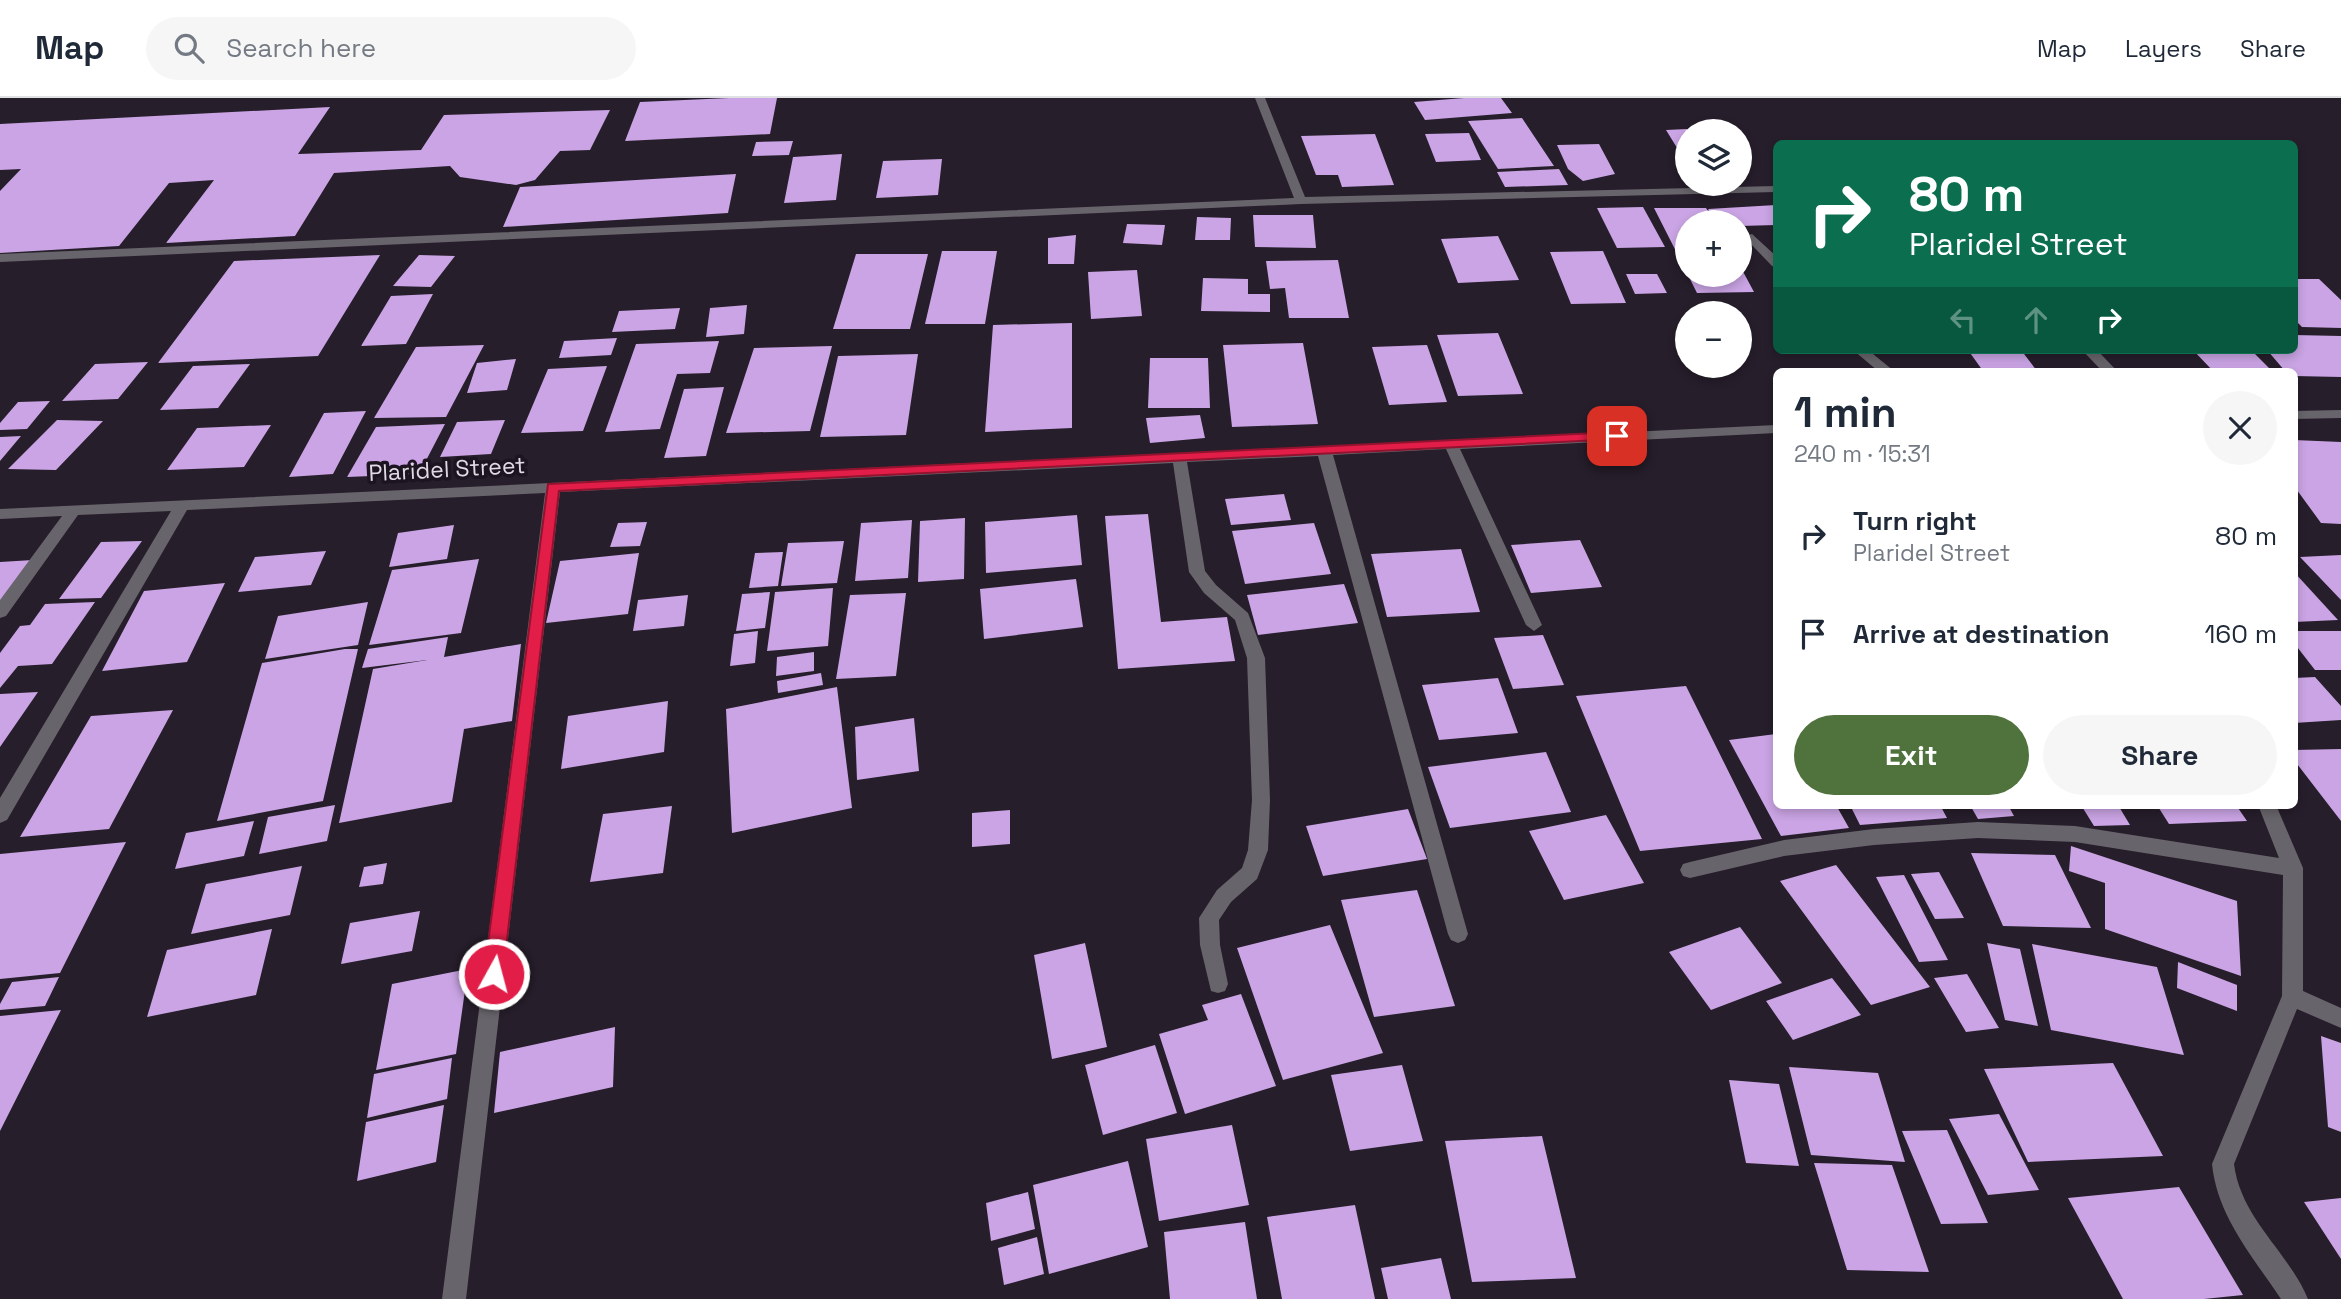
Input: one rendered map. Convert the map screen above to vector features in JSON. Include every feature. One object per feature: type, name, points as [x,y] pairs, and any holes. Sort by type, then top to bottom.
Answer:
[{"type":"street","points":[[1259,98],[1301,201]]},
{"type":"street","points":[[0,258],[1301,201],[1773,189]]},
{"type":"street","points":[[1752,238],[1773,260]]},
{"type":"street","points":[[1865,354],[1883,368]]},
{"type":"street","points":[[2093,354],[2107,368]]},
{"type":"street","points":[[2298,415],[2341,414]]},
{"type":"street","name":"Plaridel Street","points":[[0,513],[1773,429]]},
{"type":"street","points":[[1451,444],[1534,625]]},
{"type":"street","points":[[1324,450],[1458,934]]},
{"type":"street","points":[[1179,457],[1197,572],[1210,590],[1242,617],[1256,658],[1261,800],[1258,850],[1250,873],[1224,896],[1209,918],[1210,944],[1218,984]]},
{"type":"street","points":[[454,1299],[553,487]]},
{"type":"street","points":[[0,815],[183,504]]},
{"type":"street","points":[[0,612],[75,509]]},
{"type":"street","points":[[2269,809],[2293,867],[2292,996],[2223,1164],[2222,1178],[2240,1215],[2296,1299]]},
{"type":"street","points":[[1690,870],[1784,848],[1874,837],[1978,830],[2074,834],[2293,867]]},
{"type":"street","points":[[2292,996],[2341,1018]]},
{"type":"building","points":[[777,98],[770,134],[625,141],[640,102]]},
{"type":"building","points":[[1501,98],[1512,113],[1425,120],[1414,102]]},
{"type":"building","points":[[330,107],[298,154],[421,150],[444,115],[610,110],[590,150],[560,151],[535,180],[516,185],[460,177],[450,166],[334,173],[295,236],[166,243],[214,180],[169,183],[119,246],[0,253],[0,191],[21,169],[0,170],[0,124]]},
{"type":"building","points":[[1522,118],[1554,166],[1498,169],[1468,121]]},
{"type":"building","points":[[1666,130],[1675,130],[1675,145]]},
{"type":"building","points":[[1469,133],[1481,160],[1436,162],[1425,134]]},
{"type":"building","points":[[1375,134],[1394,185],[1342,187],[1338,175],[1316,175],[1301,136]]},
{"type":"building","points":[[793,141],[789,155],[752,156],[756,142]]},
{"type":"building","points":[[1599,144],[1615,174],[1583,181],[1568,169],[1557,145]]},
{"type":"building","points":[[842,154],[836,200],[784,203],[793,157]]},
{"type":"building","points":[[942,159],[938,195],[876,198],[883,161]]},
{"type":"building","points":[[1559,169],[1568,185],[1505,187],[1497,172]]},
{"type":"building","points":[[736,174],[728,213],[503,227],[520,187]]},
{"type":"building","points":[[1773,205],[1773,225],[1752,226],[1752,210],[1709,210]]},
{"type":"building","points":[[1643,207],[1665,247],[1617,248],[1597,208]]},
{"type":"building","points":[[1654,208],[1706,208],[1707,210],[1675,210],[1675,249]]},
{"type":"building","points":[[1253,215],[1313,215],[1316,248],[1255,247]]},
{"type":"building","points":[[1197,217],[1231,218],[1230,240],[1195,240]]},
{"type":"building","points":[[1127,224],[1165,225],[1162,245],[1123,243]]},
{"type":"building","points":[[1076,235],[1074,264],[1048,264],[1048,238]]},
{"type":"building","points":[[1498,236],[1519,280],[1458,283],[1441,239]]},
{"type":"building","points":[[942,251],[997,251],[985,324],[925,324]]},
{"type":"building","points":[[1603,251],[1626,303],[1571,304],[1550,252]]},
{"type":"building","points":[[856,254],[928,254],[910,329],[833,329]]},
{"type":"building","points":[[380,255],[318,356],[158,363],[234,261]]},
{"type":"building","points":[[419,255],[455,256],[431,287],[393,286]]},
{"type":"building","points":[[1338,260],[1349,318],[1289,318],[1285,288],[1270,289],[1266,261]]},
{"type":"building","points":[[1137,270],[1142,316],[1091,319],[1088,272]]},
{"type":"building","points":[[1626,274],[1657,274],[1667,293],[1635,294]]},
{"type":"building","points":[[1203,278],[1248,279],[1248,294],[1270,294],[1270,312],[1201,311]]},
{"type":"building","points":[[2298,279],[2319,279],[2341,300],[2341,328],[2302,327],[2298,323]]},
{"type":"building","points":[[1694,287],[1751,287],[1754,292],[1697,293]]},
{"type":"building","points":[[433,294],[406,344],[361,346],[391,296]]},
{"type":"building","points":[[747,305],[744,334],[706,337],[710,308]]},
{"type":"building","points":[[680,308],[675,329],[612,332],[619,311]]},
{"type":"building","points":[[1072,323],[1072,428],[985,432],[993,325]]},
{"type":"building","points":[[1498,333],[1523,394],[1458,396],[1437,335]]},
{"type":"building","points":[[2298,335],[2341,336],[2341,377],[2298,376],[2298,368],[2282,368],[2270,354],[2298,354]]},
{"type":"building","points":[[617,338],[611,355],[559,358],[564,341]]},
{"type":"building","points":[[719,341],[710,373],[677,374],[660,429],[605,432],[636,344]]},
{"type":"building","points":[[1303,343],[1318,424],[1232,427],[1223,345]]},
{"type":"building","points":[[484,345],[446,417],[374,418],[416,347]]},
{"type":"building","points":[[1427,345],[1447,402],[1389,405],[1372,347]]},
{"type":"building","points":[[832,346],[810,431],[726,433],[754,348]]},
{"type":"building","points":[[918,354],[906,435],[820,437],[838,356]]},
{"type":"building","points":[[1971,354],[2024,354],[2035,368],[1981,368]]},
{"type":"building","points":[[2197,354],[2255,354],[2269,368],[2210,368]]},
{"type":"building","points":[[1150,358],[1208,358],[1210,408],[1148,408]]},
{"type":"building","points":[[516,359],[507,390],[467,393],[477,363]]},
{"type":"building","points":[[148,362],[118,399],[62,401],[95,364]]},
{"type":"building","points":[[250,364],[218,408],[160,410],[193,366]]},
{"type":"building","points":[[607,366],[583,431],[521,433],[548,369]]},
{"type":"building","points":[[724,387],[706,456],[664,458],[684,389]]},
{"type":"building","points":[[50,401],[27,429],[0,430],[0,423],[18,402]]},
{"type":"building","points":[[366,411],[333,474],[289,477],[324,413]]},
{"type":"building","points":[[1200,415],[1205,438],[1150,443],[1146,418]]},
{"type":"building","points":[[57,420],[103,421],[56,470],[8,469]]},
{"type":"building","points":[[505,420],[491,454],[440,457],[457,422]]},
{"type":"building","points":[[445,424],[419,474],[347,477],[376,427]]},
{"type":"building","points":[[271,425],[244,467],[167,470],[197,428]]},
{"type":"building","points":[[21,436],[0,461],[0,437]]},
{"type":"building","points":[[2298,440],[2341,442],[2341,524],[2321,523],[2298,491]]},
{"type":"building","points":[[1284,494],[1291,520],[1231,525],[1225,499]]},
{"type":"building","points":[[1148,514],[1161,622],[1227,617],[1235,661],[1118,669],[1105,516]]},
{"type":"building","points":[[1077,515],[1082,565],[986,573],[985,522]]},
{"type":"building","points":[[965,518],[964,579],[918,582],[920,521]]},
{"type":"building","points":[[912,520],[908,578],[855,581],[861,523]]},
{"type":"building","points":[[647,522],[640,546],[610,547],[618,523]]},
{"type":"building","points":[[1314,523],[1331,574],[1245,584],[1232,531]]},
{"type":"building","points":[[454,525],[447,559],[389,567],[398,533]]},
{"type":"building","points":[[1580,540],[1602,587],[1531,593],[1511,545]]},
{"type":"building","points":[[142,541],[101,598],[59,599],[101,542]]},
{"type":"building","points":[[844,541],[837,583],[781,586],[788,543]]},
{"type":"building","points":[[1461,549],[1480,612],[1387,617],[1371,554]]},
{"type":"building","points":[[326,551],[311,585],[238,592],[255,557]]},
{"type":"building","points":[[783,552],[778,586],[749,588],[755,553]]},
{"type":"building","points":[[639,553],[628,614],[546,623],[560,561]]},
{"type":"building","points":[[2341,555],[2341,600],[2300,557]]},
{"type":"building","points":[[479,559],[461,633],[369,645],[392,570]]},
{"type":"building","points":[[33,560],[0,605],[0,562]]},
{"type":"building","points":[[2298,576],[2338,620],[2298,622]]},
{"type":"building","points":[[1076,579],[1083,627],[984,639],[980,589]]},
{"type":"building","points":[[225,583],[187,662],[102,671],[144,591]]},
{"type":"building","points":[[1344,584],[1358,623],[1258,635],[1247,595]]},
{"type":"building","points":[[833,588],[828,646],[767,651],[775,592]]},
{"type":"building","points":[[770,592],[765,628],[736,631],[742,594]]},
{"type":"building","points":[[906,593],[896,676],[836,679],[850,595]]},
{"type":"building","points":[[688,595],[684,626],[633,631],[638,600]]},
{"type":"building","points":[[95,602],[52,664],[18,666],[0,688],[0,653],[20,626],[30,625],[45,604]]},
{"type":"building","points":[[368,602],[358,645],[265,659],[278,616]]},
{"type":"building","points":[[758,631],[755,663],[730,666],[734,634]]},
{"type":"building","points":[[2298,631],[2341,631],[2341,670],[2315,670],[2298,648]]},
{"type":"building","points":[[1543,635],[1564,685],[1513,689],[1494,638]]},
{"type":"building","points":[[448,637],[444,657],[521,644],[512,721],[464,729],[452,802],[339,823],[373,669],[427,660],[362,668],[368,649]]},
{"type":"building","points":[[358,649],[323,801],[217,821],[262,663]]},
{"type":"building","points":[[814,652],[814,671],[776,676],[777,657]]},
{"type":"building","points":[[821,673],[823,685],[778,693],[777,681]]},
{"type":"building","points":[[2315,677],[2341,706],[2341,720],[2298,723],[2298,678]]},
{"type":"building","points":[[1498,678],[1518,733],[1439,740],[1422,685]]},
{"type":"building","points":[[1686,686],[1762,839],[1640,851],[1576,696]]},
{"type":"building","points":[[837,687],[852,808],[732,833],[726,709]]},
{"type":"building","points":[[38,692],[0,747],[0,694]]},
{"type":"building","points":[[668,701],[664,752],[561,769],[568,716]]},
{"type":"building","points":[[173,710],[109,829],[20,837],[91,716]]},
{"type":"building","points":[[914,718],[919,771],[857,780],[855,727]]},
{"type":"building","points":[[1773,734],[1773,809],[1838,809],[1849,828],[1781,836],[1729,740]]},
{"type":"building","points":[[2341,749],[2341,821],[2298,765],[2298,750]]},
{"type":"building","points":[[1546,752],[1571,812],[1450,828],[1428,767]]},
{"type":"building","points":[[335,805],[327,841],[259,854],[268,817]]},
{"type":"building","points":[[672,806],[663,873],[590,882],[603,814]]},
{"type":"building","points":[[1408,809],[1427,859],[1323,876],[1306,826]]},
{"type":"building","points":[[1852,809],[1942,809],[1947,818],[1860,825]]},
{"type":"building","points":[[1972,809],[2010,809],[2014,816],[1978,819]]},
{"type":"building","points":[[2083,809],[2120,809],[2130,825],[2094,826]]},
{"type":"building","points":[[2160,809],[2239,809],[2247,821],[2169,824]]},
{"type":"building","points":[[1010,810],[1010,844],[972,847],[972,813]]},
{"type":"building","points":[[1606,815],[1644,883],[1564,900],[1529,831]]},
{"type":"building","points":[[254,821],[244,856],[175,869],[186,833]]},
{"type":"building","points":[[126,842],[60,973],[0,979],[0,854]]},
{"type":"building","points":[[2071,846],[2237,901],[2241,976],[2105,929],[2105,883],[2069,871]]},
{"type":"building","points":[[1971,853],[2055,855],[2091,928],[2003,926]]},
{"type":"building","points":[[387,863],[383,884],[359,887],[364,867]]},
{"type":"building","points":[[1836,865],[1930,987],[1871,1005],[1780,881]]},
{"type":"building","points":[[302,866],[290,915],[191,934],[206,884]]},
{"type":"building","points":[[1939,872],[1964,918],[1935,919],[1911,874]]},
{"type":"building","points":[[1904,875],[1948,960],[1919,962],[1876,877]]},
{"type":"building","points":[[1417,890],[1455,1006],[1374,1017],[1341,900]]},
{"type":"building","points":[[420,911],[412,951],[341,964],[350,923]]},
{"type":"building","points":[[1330,925],[1383,1053],[1283,1080],[1237,948]]},
{"type":"building","points":[[1740,927],[1782,983],[1711,1010],[1669,952]]},
{"type":"building","points":[[272,929],[256,995],[147,1017],[167,950]]},
{"type":"building","points":[[1085,943],[1107,1047],[1052,1059],[1034,955]]},
{"type":"building","points":[[1987,943],[2020,949],[2038,1026],[2005,1020]]},
{"type":"building","points":[[2032,944],[2157,967],[2184,1055],[2051,1030]]},
{"type":"building","points":[[2178,962],[2237,985],[2237,1011],[2177,988]]},
{"type":"building","points":[[468,969],[456,1054],[376,1070],[392,984]]},
{"type":"building","points":[[1967,974],[1999,1028],[1966,1032],[1934,978]]},
{"type":"building","points":[[59,977],[45,1006],[0,1010],[0,1004],[12,982]]},
{"type":"building","points":[[1832,978],[1861,1015],[1793,1040],[1766,1001]]},
{"type":"building","points":[[1241,994],[1276,1086],[1185,1114],[1159,1034],[1208,1020],[1202,1005]]},
{"type":"building","points":[[61,1010],[0,1131],[0,1016]]},
{"type":"building","points":[[615,1027],[613,1087],[494,1113],[500,1052]]},
{"type":"building","points":[[2321,1036],[2341,1043],[2341,1132],[2328,1127]]},
{"type":"building","points":[[1155,1045],[1177,1113],[1103,1135],[1085,1065]]},
{"type":"building","points":[[452,1058],[447,1099],[367,1118],[374,1074]]},
{"type":"building","points":[[2113,1063],[2163,1156],[2028,1162],[1984,1069]]},
{"type":"building","points":[[1402,1065],[1423,1141],[1350,1151],[1331,1075]]},
{"type":"building","points":[[1789,1067],[1878,1073],[1905,1162],[1811,1155]]},
{"type":"building","points":[[1729,1080],[1779,1084],[1799,1166],[1746,1163]]},
{"type":"building","points":[[444,1105],[436,1162],[357,1181],[366,1122]]},
{"type":"building","points":[[1999,1114],[2039,1190],[1988,1195],[1949,1119]]},
{"type":"building","points":[[1232,1125],[1249,1205],[1159,1221],[1146,1139]]},
{"type":"building","points":[[1947,1130],[1988,1223],[1941,1224],[1902,1131]]},
{"type":"building","points":[[1542,1136],[1576,1278],[1472,1282],[1445,1141]]},
{"type":"building","points":[[1128,1161],[1148,1247],[1049,1274],[1033,1185]]},
{"type":"building","points":[[1814,1163],[1892,1165],[1929,1272],[1847,1270]]},
{"type":"building","points":[[2179,1187],[2243,1295],[2204,1299],[2123,1299],[2068,1198]]},
{"type":"building","points":[[1028,1192],[1035,1229],[991,1241],[986,1203]]},
{"type":"building","points":[[2341,1198],[2341,1259],[2304,1202]]},
{"type":"building","points":[[1355,1205],[1375,1299],[1282,1299],[1267,1217]]},
{"type":"building","points":[[1245,1222],[1257,1299],[1170,1299],[1164,1232]]},
{"type":"building","points":[[1037,1237],[1044,1274],[1004,1285],[998,1248]]},
{"type":"building","points":[[1441,1258],[1451,1299],[1388,1299],[1381,1268]]},
{"type":"route","points":[[494,974],[553,487],[1617,436]]}]
